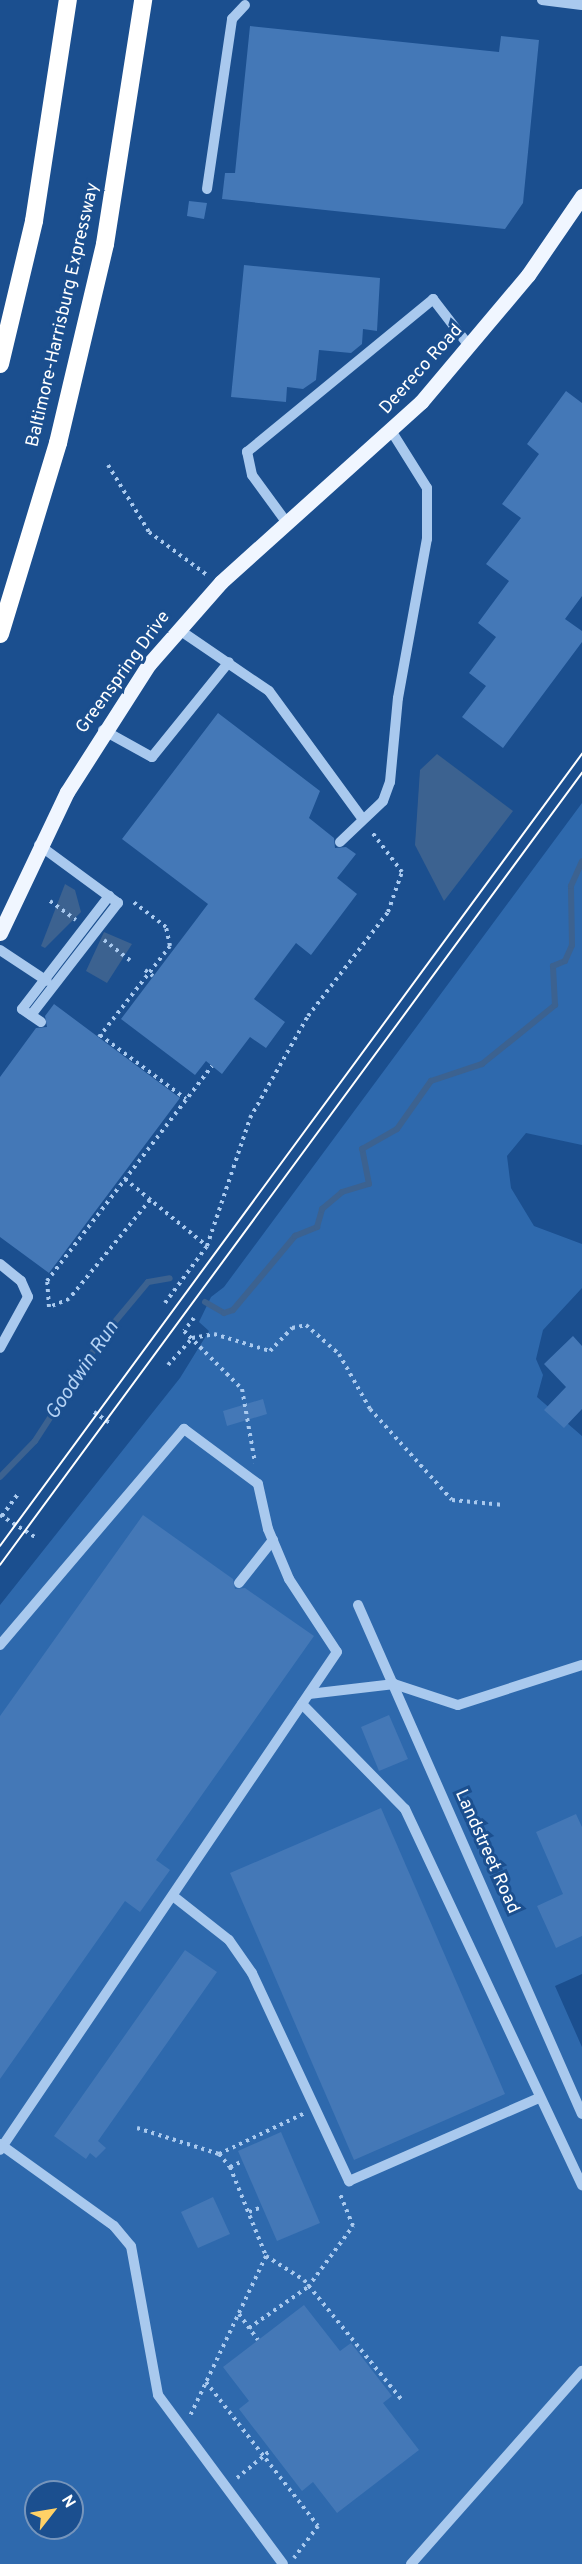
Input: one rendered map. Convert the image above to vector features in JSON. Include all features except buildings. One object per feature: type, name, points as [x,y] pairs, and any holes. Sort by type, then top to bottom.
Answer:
[{"type":"highway","points":[[0,364],[34,221],[68,0]]},
{"type":"highway","name":"Baltimore-Harrisburg Expressway","points":[[0,634],[58,443],[105,244],[143,0]]},
{"type":"main road","name":"Deereco Road","points":[[392,432],[470,347],[582,196]]},
{"type":"main road","name":"Greenspring Drive","points":[[0,933],[39,845],[103,730],[178,629],[221,582],[392,432]]},
{"type":"street","points":[[542,0],[582,5]]},
{"type":"street","points":[[207,189],[232,19],[245,5]]},
{"type":"street","points":[[287,523],[252,475],[246,452],[433,299],[470,347]]},
{"type":"street","name":"Deereco Road","points":[[340,842],[362,818],[382,801],[390,783],[398,698],[430,510],[427,488],[392,432]]},
{"type":"street","points":[[178,629],[269,691],[362,818]]},
{"type":"street","points":[[103,730],[148,758],[158,754],[229,662]]},
{"type":"street","points":[[39,845],[109,896],[118,903],[55,985],[36,1019],[22,1009],[109,896]]},
{"type":"street","points":[[0,950],[55,985]]},
{"type":"street","points":[[0,1264],[21,1281],[28,1297],[0,1348]]},
{"type":"street","points":[[0,1645],[184,1429],[258,1484],[273,1540],[289,1579],[337,1652],[1,2147],[114,2226],[130,2246],[152,2377],[158,2395],[283,2564]]},
{"type":"street","points":[[239,1583],[273,1540]]},
{"type":"street","name":"Landstreet Road","points":[[358,1605],[582,2114]]},
{"type":"street","points":[[309,1694],[394,1684],[458,1705],[582,1665]]},
{"type":"street","points":[[302,1704],[405,1809],[537,2098],[582,2185]]},
{"type":"street","points":[[173,1896],[229,1940],[252,1973],[349,2181],[537,2098]]},
{"type":"street","points":[[411,2564],[582,2370]]},
{"type":"path","points":[[108,465],[149,532],[183,561],[221,582]]},
{"type":"path","points":[[165,1303],[207,1246],[250,1118],[308,1016],[388,912],[402,872],[362,818]]},
{"type":"path","points":[[128,898],[171,935],[170,946],[99,1036],[186,1099]]},
{"type":"path","points":[[50,901],[81,924]]},
{"type":"path","points":[[98,936],[130,960]]},
{"type":"path","points":[[150,1200],[69,1299],[50,1307],[47,1281],[212,1066]]},
{"type":"path","points":[[125,1179],[207,1246]]},
{"type":"path","points":[[194,1318],[184,1331],[242,1389],[258,1484]]},
{"type":"path","points":[[168,1365],[192,1338],[214,1334],[270,1351],[292,1328],[315,1329],[355,1374],[370,1409],[452,1500],[504,1505]]},
{"type":"path","points":[[94,1412],[110,1424]]},
{"type":"path","points":[[19,1493],[1,1515],[35,1537]]},
{"type":"path","points":[[219,2154],[315,2109]]},
{"type":"path","points":[[137,2128],[219,2154],[230,2166],[266,2256],[308,2286],[402,2400]]},
{"type":"path","points":[[230,2166],[243,2162]]},
{"type":"path","points":[[249,2328],[308,2286],[353,2226],[339,2192]]},
{"type":"path","points":[[249,2212],[262,2207]]},
{"type":"path","points":[[184,2430],[266,2256]]},
{"type":"path","points":[[239,2313],[258,2340]]},
{"type":"path","points":[[206,2382],[318,2526],[297,2555]]},
{"type":"path","points":[[235,2480],[271,2450]]},
{"type":"shaded area","points":[[437,754],[513,811],[444,901],[415,845],[420,770]]},
{"type":"shaded area","points":[[582,803],[582,1145],[526,1133],[507,1156],[511,1188],[534,1226],[582,1244],[582,1288],[543,1330],[536,1359],[543,1375],[537,1397],[582,1436],[582,1974],[555,1986],[582,2047],[582,2564],[0,2564],[0,1605],[180,1378],[209,1331],[199,1322],[211,1297],[224,1287]]},
{"type":"shaded area","points":[[65,884],[75,890],[81,912],[45,948],[41,946]]},
{"type":"shaded area","points":[[104,932],[132,944],[107,983],[86,971]]},
{"type":"waterway","name":"Goodwin Run","points":[[205,1302],[224,1313],[233,1310],[295,1236],[317,1227],[322,1209],[342,1192],[369,1184],[362,1149],[397,1129],[431,1081],[482,1064],[555,1005],[553,966],[565,961],[572,945],[571,886],[582,861]]},
{"type":"waterway","name":"Goodwin Run","points":[[0,1477],[35,1441],[103,1336],[148,1282],[170,1278]]},
{"type":"tram line","points":[[0,1546],[582,754]]},
{"type":"tram line","points":[[0,1565],[582,773]]}]
